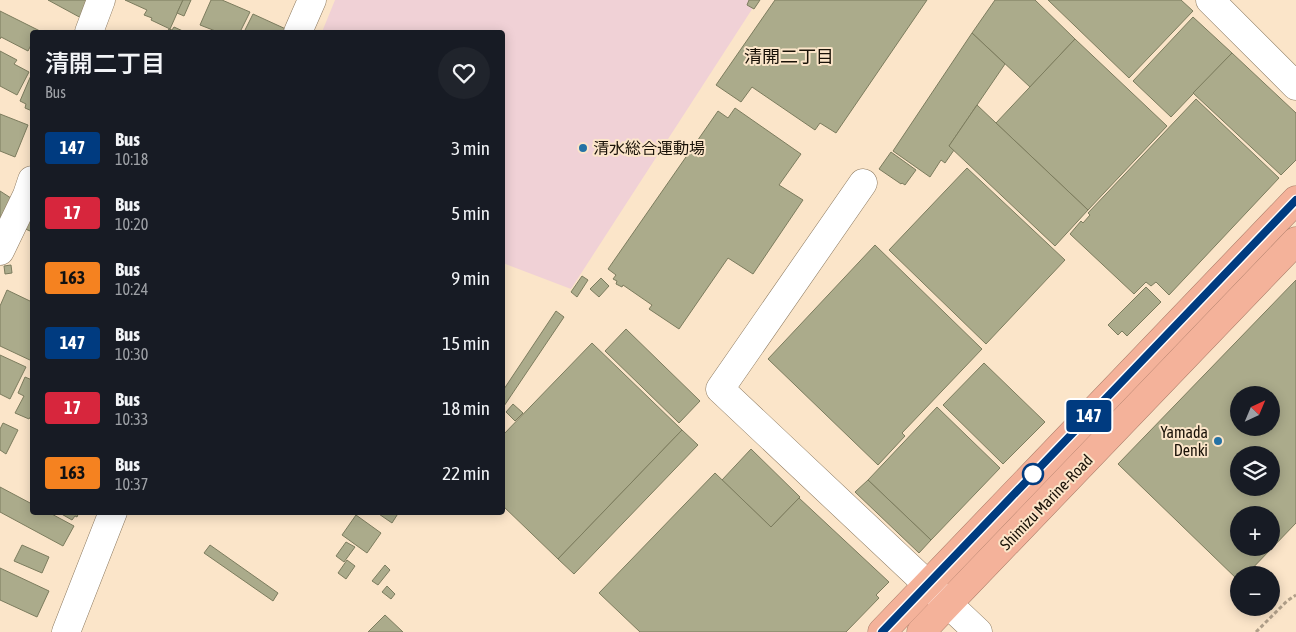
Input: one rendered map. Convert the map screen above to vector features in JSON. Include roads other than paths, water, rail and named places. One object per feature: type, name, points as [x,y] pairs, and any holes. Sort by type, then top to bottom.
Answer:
[{"type":"highway","name":"Shimizu Marine-Road","points":[[882,632],[1296,200]]},
{"type":"highway","name":"Shimizu Marine-Road","points":[[921,632],[1296,241]]},
{"type":"street","points":[[90,30],[101,0]]},
{"type":"street","points":[[299,30],[312,0]]},
{"type":"street","points":[[1210,0],[1296,86]]},
{"type":"street","points":[[863,182],[720,389],[978,632]]},
{"type":"street","points":[[0,251],[30,188]]},
{"type":"street","points":[[66,632],[112,515]]},
{"type":"place","name":"清水総合運動場","points":[[583,148]]},
{"type":"place","name":"Yamada Denki","points":[[1218,441]]},
{"type":"district","name":"清開二丁目","points":[[789,57]]}]
